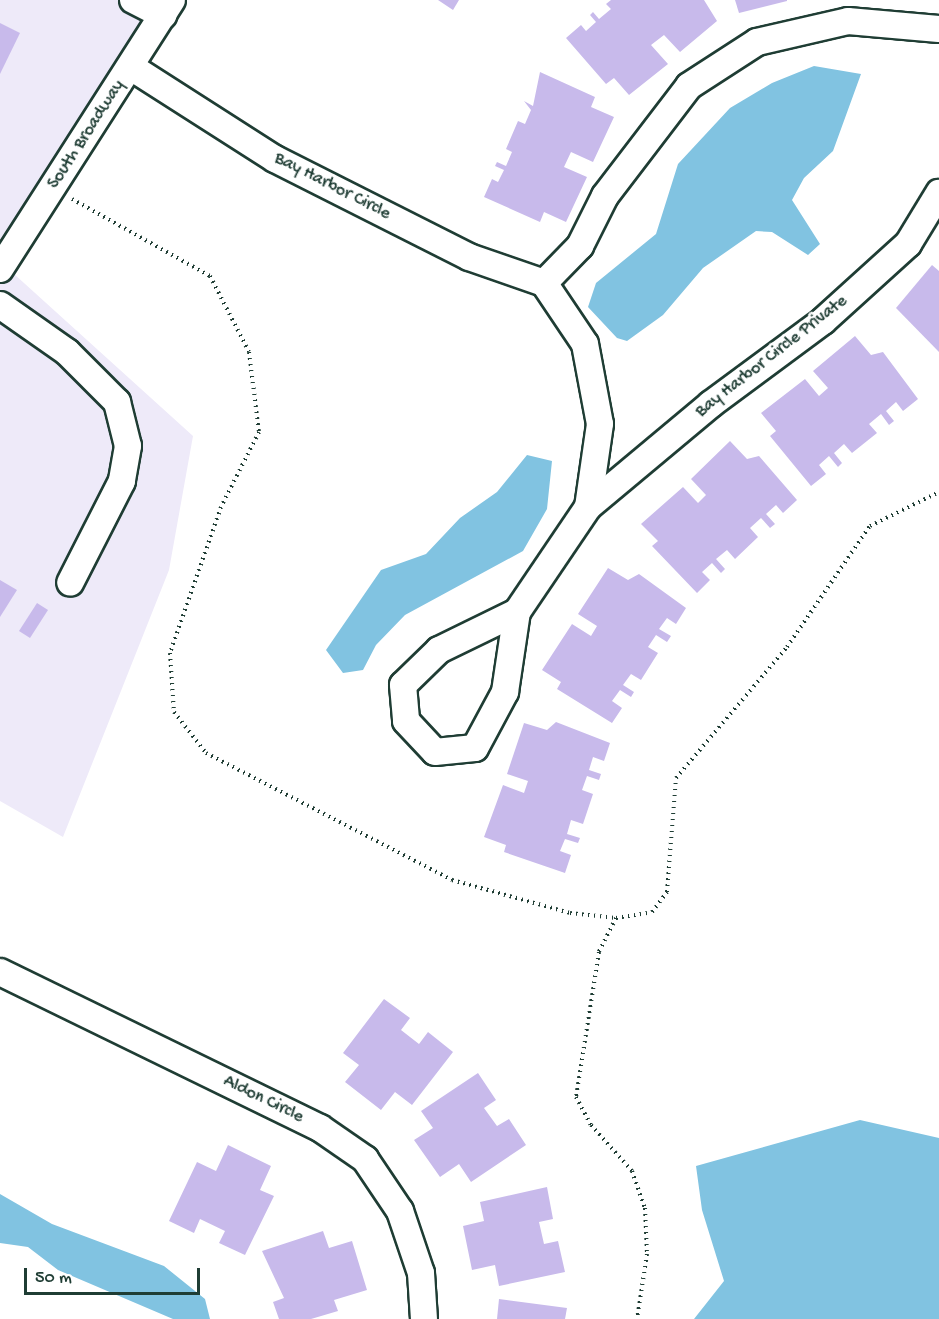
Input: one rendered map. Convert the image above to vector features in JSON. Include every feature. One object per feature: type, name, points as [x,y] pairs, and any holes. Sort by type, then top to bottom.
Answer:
[{"type":"street","points":[[133,0],[168,8]]},
{"type":"street","name":"South Broadway","points":[[0,269],[168,8]]},
{"type":"street","points":[[544,283],[580,246],[605,196],[689,86],[757,42],[848,21],[939,29]]},
{"type":"street","name":"Bay Harbor Circle","points":[[131,67],[275,159],[469,257],[544,283]]},
{"type":"street","name":"Bay Harbor Circle Private","points":[[517,612],[439,650],[402,686],[406,721],[435,752],[475,748],[505,692],[517,612],[588,507],[711,404],[824,321],[908,244],[939,193]]},
{"type":"street","name":"Bay Harbor Circle Private","points":[[544,283],[585,344],[600,424],[588,507]]},
{"type":"street","points":[[0,305],[67,352],[117,402],[128,446],[122,481],[70,583]]},
{"type":"street","name":"Aldon Circle","points":[[0,972],[320,1128],[365,1159],[400,1211],[422,1273],[424,1319]]},
{"type":"path","points":[[616,918],[598,952],[576,1097],[591,1125],[632,1172],[645,1208],[647,1254],[637,1319]]},
{"type":"shaded area","points":[[0,0],[172,0],[3,264],[193,436],[169,570],[63,837],[0,801]]},
{"type":"water","points":[[814,66],[861,74],[833,151],[804,178],[792,200],[820,244],[808,255],[772,232],[756,231],[703,268],[663,315],[627,341],[617,338],[588,307],[596,283],[656,234],[678,164],[730,108],[772,83]]},
{"type":"water","points":[[527,455],[552,461],[547,509],[523,551],[405,615],[376,645],[363,670],[343,673],[326,650],[381,570],[426,554],[460,518],[497,492]]},
{"type":"water","points":[[860,1120],[939,1138],[939,1319],[694,1319],[724,1281],[702,1210],[696,1166]]},
{"type":"water","points":[[0,1194],[52,1224],[164,1266],[205,1299],[210,1319],[173,1319],[58,1270],[28,1247],[0,1243]]},
{"type":"building","points":[[438,0],[459,0],[453,10]]},
{"type":"building","points":[[611,0],[704,0],[717,21],[680,52],[664,35],[651,45],[668,64],[629,95],[614,78],[606,84],[566,38],[581,25],[586,31],[596,22],[590,15],[593,12],[599,19],[611,9],[606,4]]},
{"type":"building","points":[[735,0],[787,0],[787,1],[739,13]]},
{"type":"building","points":[[0,23],[20,33],[0,74]]},
{"type":"building","points":[[540,72],[595,97],[591,107],[614,117],[593,162],[571,152],[564,167],[587,177],[566,222],[544,212],[540,222],[484,197],[492,179],[498,182],[504,170],[495,166],[497,162],[506,166],[512,152],[506,149],[518,121],[525,124],[531,110],[524,101],[533,106]]},
{"type":"building","points":[[932,265],[939,271],[939,352],[896,308]]},
{"type":"building","points":[[855,336],[871,355],[883,352],[918,399],[903,411],[896,402],[886,411],[894,421],[889,425],[881,414],[869,424],[877,433],[852,453],[844,444],[834,453],[842,463],[838,467],[829,456],[819,465],[826,474],[811,486],[770,436],[776,431],[761,413],[805,379],[819,396],[828,388],[813,371]]},
{"type":"building","points":[[730,441],[747,459],[759,456],[797,500],[783,513],[776,505],[766,514],[775,524],[770,528],[761,518],[750,528],[758,537],[735,559],[727,550],[716,559],[725,569],[721,573],[712,563],[702,572],[710,580],[697,593],[652,546],[658,541],[641,524],[683,487],[698,503],[706,495],[691,479]]},
{"type":"building","points":[[608,568],[628,580],[639,574],[686,608],[676,624],[667,618],[659,629],[671,636],[667,642],[656,635],[648,647],[658,653],[641,680],[631,674],[623,685],[634,692],[631,697],[620,690],[612,701],[622,708],[612,723],[557,689],[561,682],[542,670],[572,624],[591,636],[597,626],[578,614]]},
{"type":"building","points":[[0,580],[17,590],[0,617]]},
{"type":"building","points":[[37,603],[48,610],[30,638],[19,631]]},
{"type":"building","points":[[556,722],[610,743],[604,761],[593,757],[589,770],[601,774],[599,780],[587,776],[582,790],[593,794],[583,824],[571,820],[567,834],[580,838],[578,843],[565,839],[560,851],[571,855],[565,873],[504,852],[506,845],[484,837],[503,785],[524,793],[528,781],[507,774],[524,723],[547,730]]},
{"type":"building","points":[[384,999],[410,1018],[401,1030],[419,1044],[428,1032],[453,1052],[412,1105],[395,1092],[381,1110],[345,1082],[359,1065],[343,1053]]},
{"type":"building","points":[[478,1073],[496,1100],[484,1108],[497,1126],[509,1119],[526,1145],[471,1182],[459,1164],[440,1177],[414,1140],[433,1128],[421,1111]]},
{"type":"building","points":[[228,1145],[271,1166],[260,1190],[274,1196],[245,1255],[219,1243],[225,1231],[200,1219],[194,1233],[169,1221],[197,1162],[216,1171]]},
{"type":"building","points":[[547,1187],[553,1219],[539,1222],[544,1244],[558,1241],[565,1272],[499,1286],[495,1265],[472,1270],[463,1226],[484,1221],[480,1202]]},
{"type":"building","points":[[323,1231],[329,1248],[352,1241],[367,1290],[334,1300],[338,1311],[311,1319],[279,1319],[273,1302],[284,1298],[262,1251]]},
{"type":"building","points":[[499,1299],[567,1308],[565,1319],[497,1319]]}]
